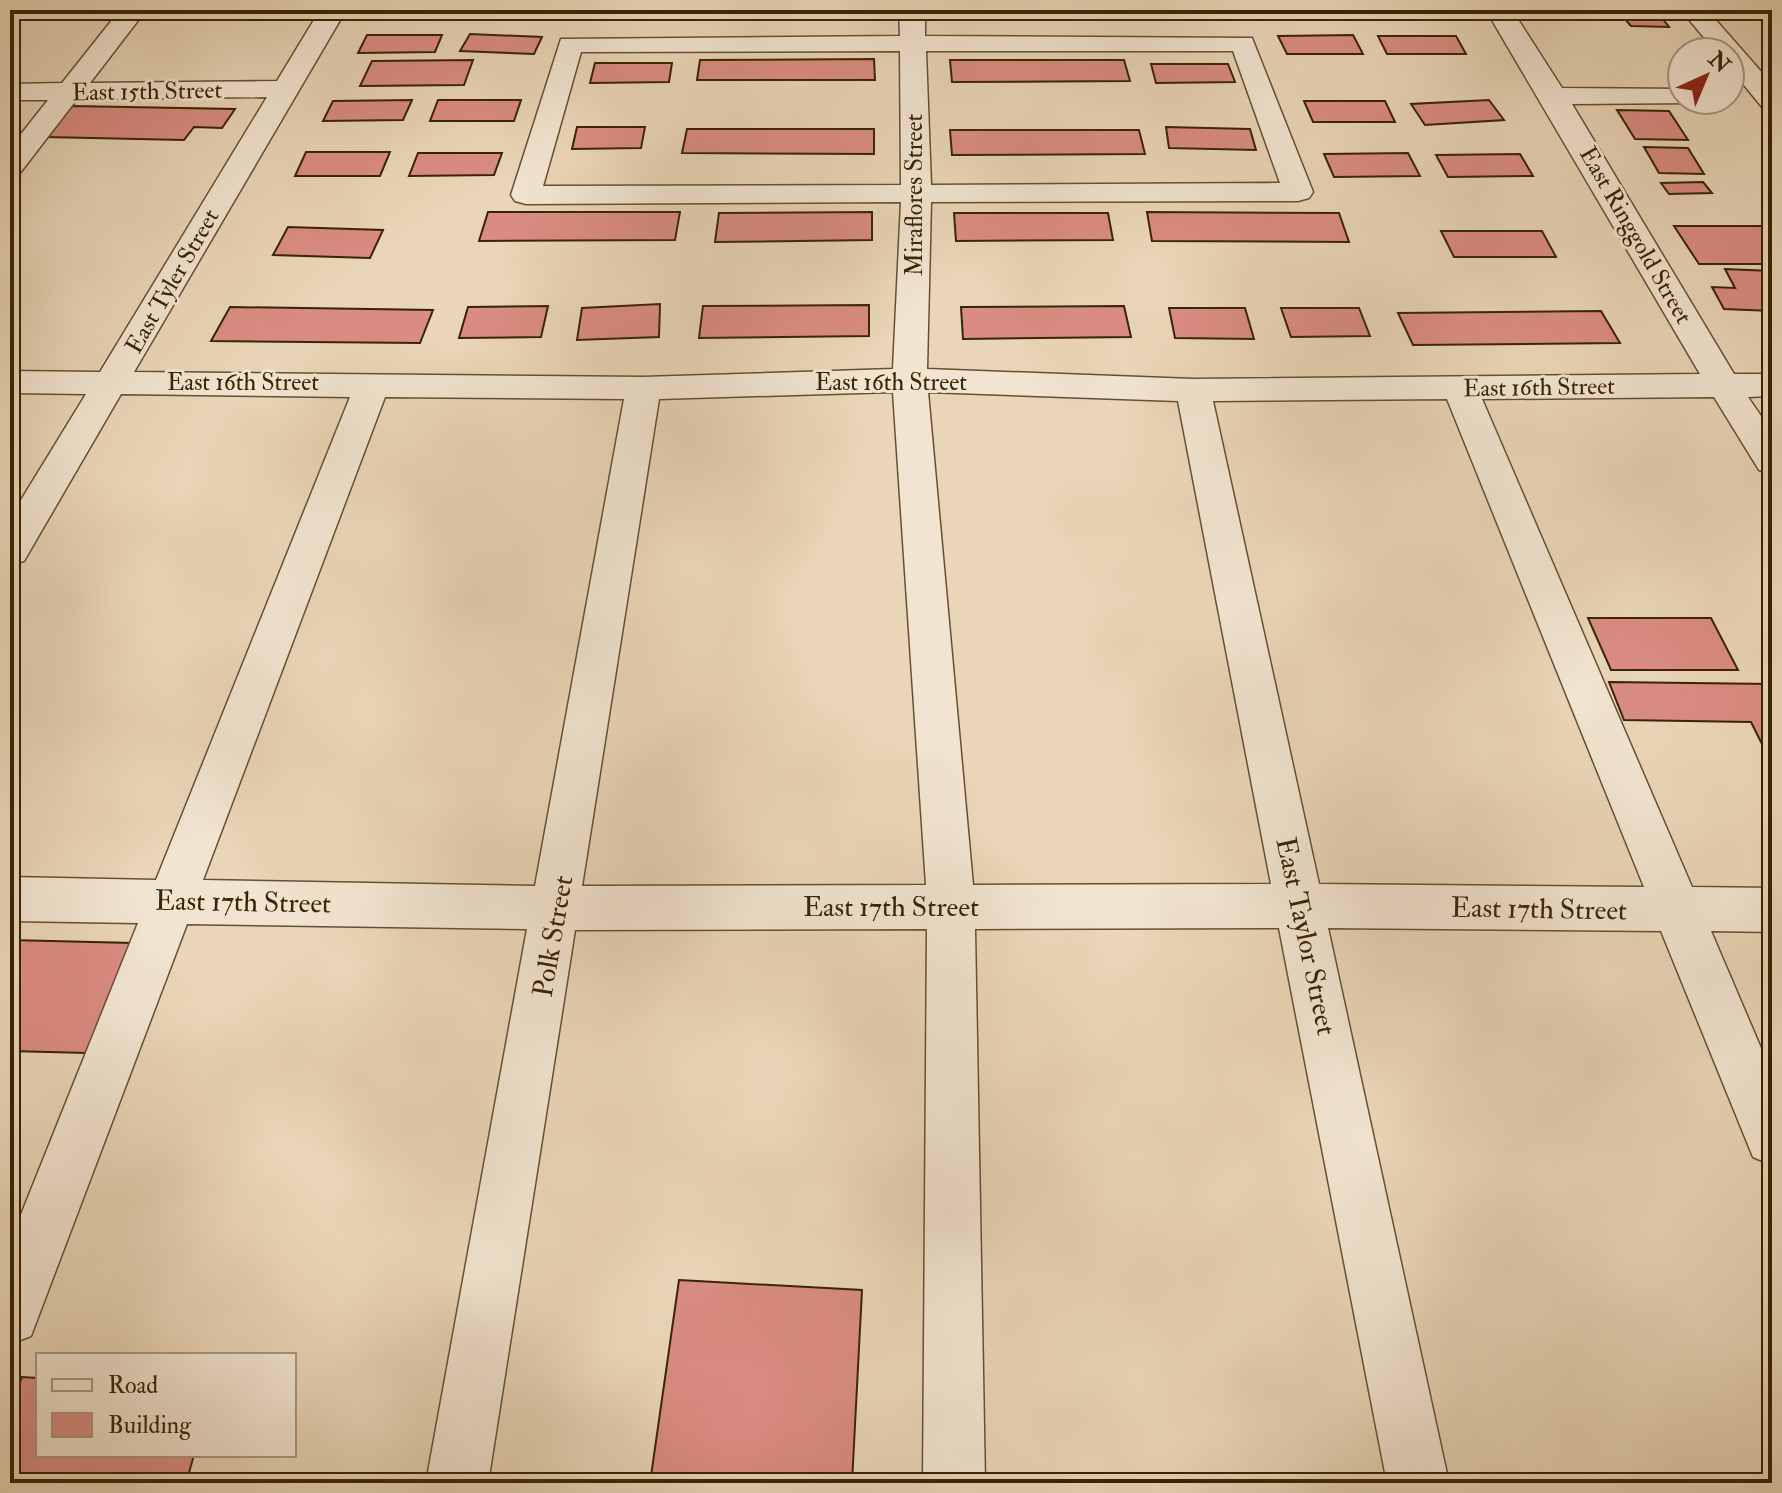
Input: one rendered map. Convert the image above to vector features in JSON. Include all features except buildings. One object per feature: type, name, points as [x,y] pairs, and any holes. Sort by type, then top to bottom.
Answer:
[{"type":"street","points":[[10,167],[133,10]]},
{"type":"street","name":"East Tyler Street","points":[[10,551],[333,10]]},
{"type":"street","name":"Miraflores Street","points":[[912,10],[916,193],[910,380],[951,906],[954,1483]]},
{"type":"street","name":"East Ringgold Street","points":[[1499,10],[1556,96],[1722,385],[1772,461]]},
{"type":"street","points":[[1694,10],[1716,36]]},
{"type":"street","points":[[1243,43],[1298,192],[526,195],[570,44],[913,44],[1243,43]]},
{"type":"street","points":[[1746,70],[1771,98]]},
{"type":"street","name":"East 15th Street","points":[[10,92],[284,89]]},
{"type":"street","points":[[1556,96],[1666,97]]},
{"type":"street","points":[[1746,97],[1771,98]]},
{"type":"street","name":"East 16th Street","points":[[10,382],[373,383],[643,388],[910,380],[1193,390],[1772,385]]},
{"type":"street","points":[[10,1315],[175,899],[373,383]]},
{"type":"street","name":"Polk Street","points":[[457,1483],[643,388]]},
{"type":"street","points":[[1460,388],[1772,1138]]},
{"type":"street","name":"East Taylor Street","points":[[1193,390],[1302,906],[1418,1483]]},
{"type":"street","name":"East 17th Street","points":[[10,899],[175,899],[557,908],[1302,906],[1772,910]]}]
